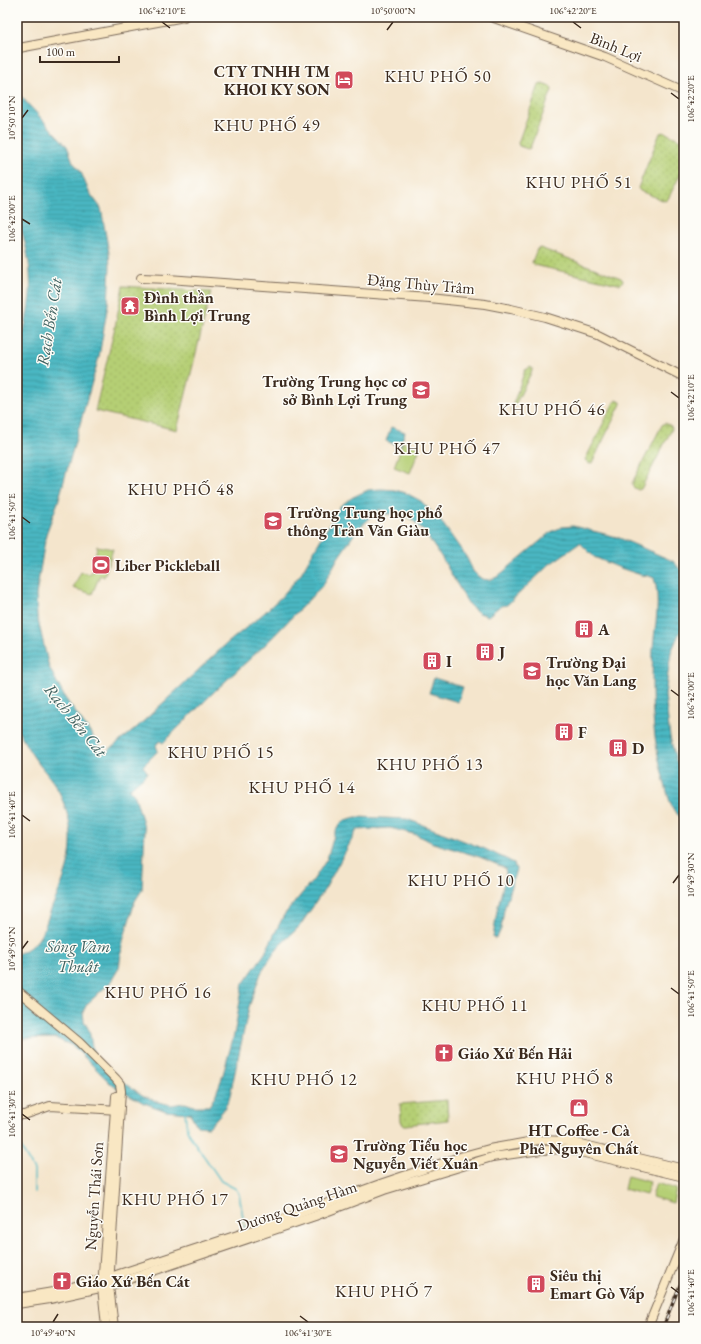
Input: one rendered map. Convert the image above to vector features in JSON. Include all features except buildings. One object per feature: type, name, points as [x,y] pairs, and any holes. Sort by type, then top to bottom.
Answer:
[{"type":"street","points":[[19,48],[184,17]]},
{"type":"street","name":"Bình Lợi","points":[[491,17],[605,57],[684,92]]},
{"type":"street","name":"Đặng Thùy Trâm","points":[[141,278],[174,279],[429,298],[485,304],[545,317],[598,334],[684,377]]},
{"type":"street","points":[[17,990],[80,1042],[117,1081],[119,1091]]},
{"type":"street","points":[[17,997],[76,1046],[119,1091]]},
{"type":"street","name":"Nguyễn Thái Sơn","points":[[106,1327],[105,1283],[119,1091]]},
{"type":"street","points":[[17,1114],[24,1116],[50,1106],[117,1110]]},
{"type":"street","name":"Dương Quảng Hàm","points":[[568,1145],[684,1177]]},
{"type":"street","name":"Dương Quảng Hàm","points":[[17,1304],[50,1299],[105,1283],[315,1216],[383,1187],[492,1157],[568,1145],[684,1169]]},
{"type":"street","points":[[648,1327],[684,1239]]},
{"type":"street","name":"Nguyễn Thái Sơn","points":[[105,1283],[114,1327]]},
{"type":"street","name":"Dương Quảng Hàm","points":[[17,1298],[105,1283]]},
{"type":"green space","points":[[542,84],[551,87],[552,90],[530,148],[528,149],[519,146],[518,143],[539,85]]},
{"type":"green space","points":[[663,132],[684,141],[684,167],[668,199],[665,201],[640,191],[638,188],[660,133]]},
{"type":"green space","points":[[540,248],[623,280],[621,284],[618,284],[534,265],[532,262],[537,249]]},
{"type":"green space","points":[[123,286],[211,292],[177,430],[95,411]]},
{"type":"green space","points":[[531,367],[532,371],[512,411],[511,410],[525,370]]},
{"type":"green space","points":[[617,400],[621,402],[621,404],[592,463],[589,464],[585,460],[614,402]]},
{"type":"green space","points":[[665,423],[671,426],[672,429],[641,489],[638,490],[633,487],[632,483],[662,425]]},
{"type":"green space","points":[[403,442],[420,448],[410,473],[394,467]]},
{"type":"green space","name":"Liber Pickleball","points":[[97,546],[113,549],[104,577],[100,575],[92,594],[73,588],[81,572],[89,574],[93,571]]},
{"type":"green space","points":[[447,1100],[448,1120],[403,1125],[401,1121],[400,1104]]},
{"type":"green space","points":[[627,1176],[650,1182],[646,1195],[624,1189]]},
{"type":"green space","points":[[656,1183],[676,1189],[673,1203],[652,1197]]},
{"type":"water","name":"Sông Vàm Thuật","points":[[17,92],[67,146],[73,162],[81,172],[89,192],[101,208],[109,253],[110,267],[108,304],[99,357],[58,502],[46,534],[36,595],[37,616],[49,667],[65,698],[105,753],[134,730],[225,645],[282,596],[300,575],[340,506],[353,497],[368,490],[395,490],[406,493],[421,501],[443,524],[467,558],[473,571],[482,579],[489,580],[497,577],[551,532],[562,527],[573,526],[617,537],[673,561],[684,574],[684,623],[671,652],[665,695],[670,737],[676,760],[684,780],[684,821],[675,812],[669,798],[660,766],[655,733],[652,700],[652,666],[657,595],[654,578],[620,568],[594,557],[580,543],[550,564],[507,605],[500,606],[488,616],[479,613],[469,605],[442,558],[424,532],[413,520],[400,514],[384,514],[380,509],[357,530],[338,558],[323,585],[266,644],[216,690],[163,743],[160,741],[156,745],[158,751],[143,766],[148,773],[129,789],[135,796],[145,830],[142,890],[135,901],[123,941],[119,968],[110,983],[87,1004],[83,1012],[84,1021],[89,1030],[94,1057],[105,1069],[142,1095],[158,1102],[171,1105],[185,1103],[194,1106],[209,1106],[215,1096],[222,1078],[234,1035],[243,984],[265,953],[284,915],[314,879],[327,859],[335,832],[340,824],[345,820],[356,817],[407,819],[485,849],[510,861],[514,864],[516,869],[504,910],[501,929],[497,938],[494,939],[497,910],[506,874],[505,868],[480,857],[433,843],[417,835],[390,828],[357,830],[325,889],[299,927],[278,947],[261,973],[249,1007],[229,1100],[222,1112],[209,1127],[197,1126],[190,1113],[166,1111],[144,1103],[112,1085],[73,1046],[55,1038],[17,1039],[17,954],[32,946],[37,941],[44,929],[67,869],[70,857],[71,832],[60,794],[29,750],[17,729],[17,361],[28,311],[30,275],[28,255],[17,218]]},
{"type":"water","points":[[391,427],[405,432],[400,446],[386,441]]},
{"type":"water","points":[[434,678],[463,687],[458,702],[429,693]]},
{"type":"waterway","points":[[185,1112],[187,1130],[192,1139],[221,1181],[236,1189],[239,1194],[245,1229]]},
{"type":"waterway","points":[[17,1145],[20,1146],[34,1170],[34,1192]]},
{"type":"railway","points":[[663,1327],[684,1275]]},
{"type":"place","name":"CTY TNHH TM KHOI KY SON","points":[[344,80]]},
{"type":"place","name":"Đình thần Bình Lợi Trung","points":[[130,306]]},
{"type":"place","name":"Trường Trung học cơ sở Bình Lợi Trung","points":[[421,390]]},
{"type":"place","name":"Trường Trung học phổ thông Trần Văn Giàu","points":[[273,521]]},
{"type":"place","name":"Liber Pickleball","points":[[101,565]]},
{"type":"place","name":"A","points":[[584,629]]},
{"type":"place","name":"J","points":[[485,652]]},
{"type":"place","name":"I","points":[[432,661]]},
{"type":"place","name":"Trường Đại học Văn Lang","points":[[532,671]]},
{"type":"place","name":"F","points":[[564,732]]},
{"type":"place","name":"D","points":[[618,748]]},
{"type":"place","name":"Giáo Xứ Bến Hải","points":[[444,1053]]},
{"type":"place","name":"HT Coffee - Cà Phê Nguyên Chất","points":[[579,1108]]},
{"type":"place","name":"Trường Tiểu học Nguyễn Viết Xuân","points":[[339,1154]]},
{"type":"place","name":"Giáo Xứ Bến Cát","points":[[62,1281]]},
{"type":"place","name":"Siêu thị Emart Gò Vấp","points":[[536,1284]]},
{"type":"district","name":"KHU PHỐ 50","points":[[438,76]]},
{"type":"district","name":"KHU PHỐ 49","points":[[267,125]]},
{"type":"district","name":"KHU PHỐ 51","points":[[579,182]]},
{"type":"district","name":"KHU PHỐ 46","points":[[552,409]]},
{"type":"district","name":"KHU PHỐ 47","points":[[447,448]]},
{"type":"district","name":"KHU PHỐ 48","points":[[181,489]]},
{"type":"district","name":"KHU PHỐ 15","points":[[221,752]]},
{"type":"district","name":"KHU PHỐ 13","points":[[430,764]]},
{"type":"district","name":"KHU PHỐ 14","points":[[302,787]]},
{"type":"district","name":"KHU PHỐ 10","points":[[461,880]]},
{"type":"district","name":"KHU PHỐ 16","points":[[158,992]]},
{"type":"district","name":"KHU PHỐ 11","points":[[475,1005]]},
{"type":"district","name":"KHU PHỐ 8","points":[[565,1078]]},
{"type":"district","name":"KHU PHỐ 12","points":[[304,1079]]},
{"type":"district","name":"KHU PHỐ 17","points":[[175,1199]]},
{"type":"district","name":"KHU PHỐ 7","points":[[384,1291]]},
{"type":"water label","name":"Rạch Bến Cát","points":[[49,322]]},
{"type":"water label","name":"Rạch Bến Cát","points":[[76,720]]}]
